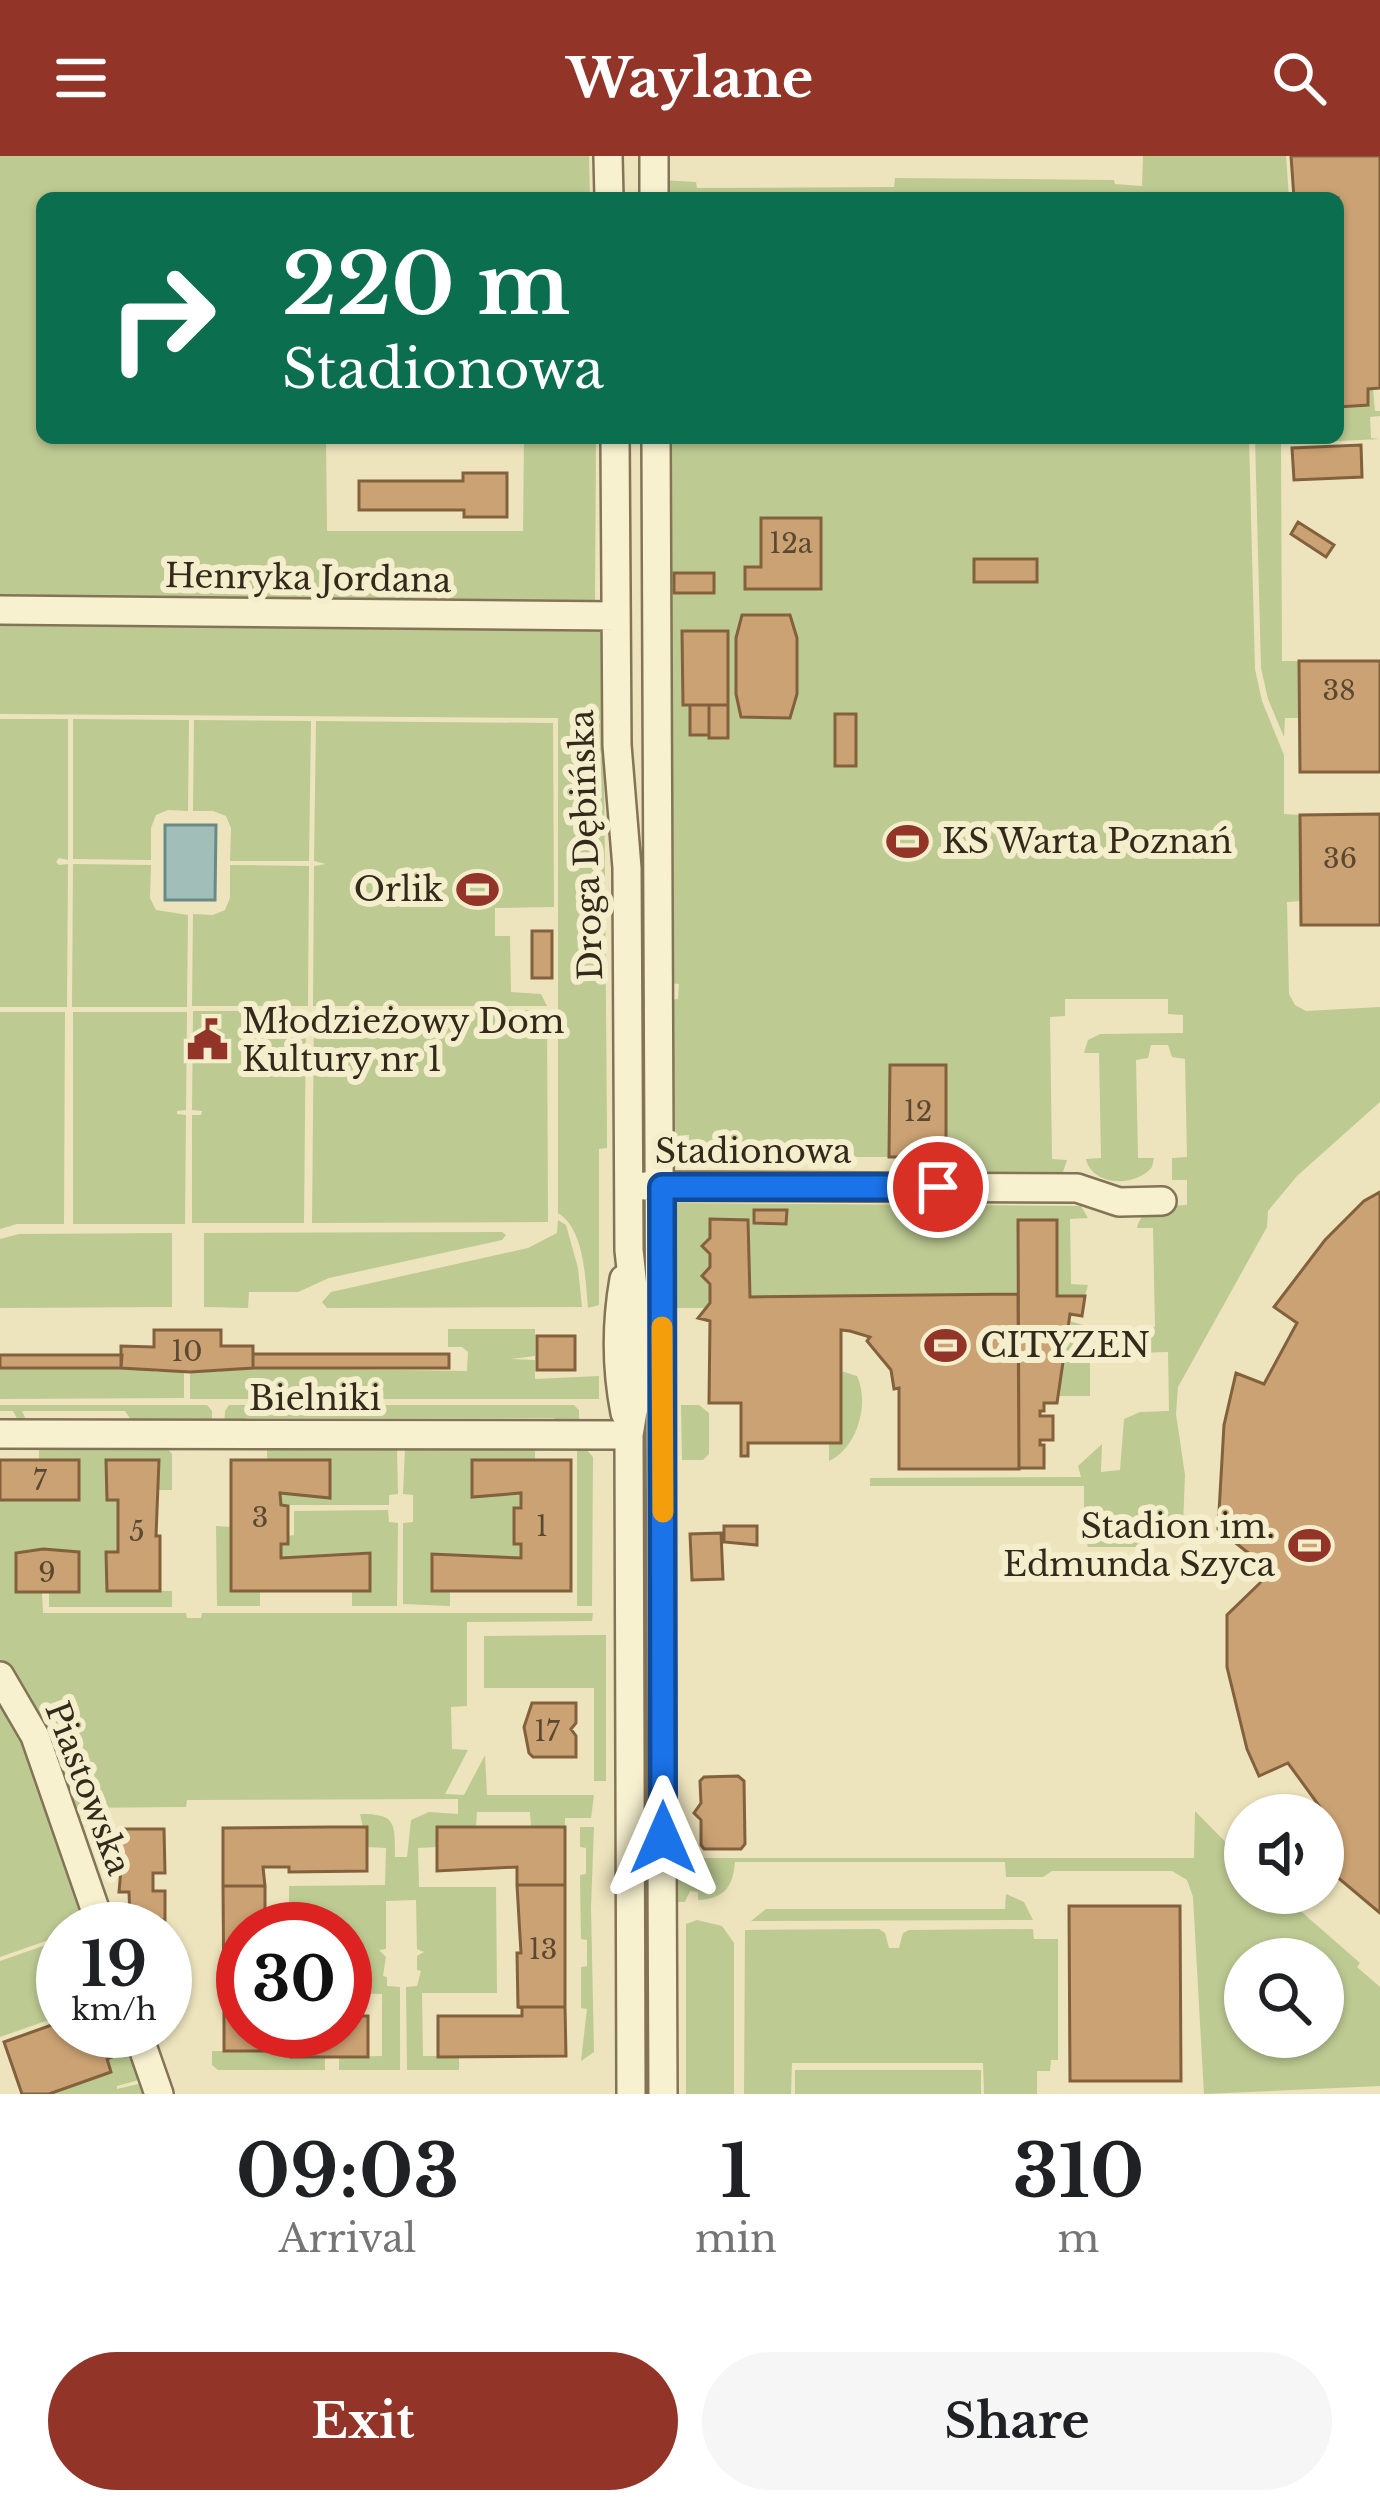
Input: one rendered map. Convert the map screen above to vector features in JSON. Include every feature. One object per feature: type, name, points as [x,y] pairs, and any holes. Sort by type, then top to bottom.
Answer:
[{"type":"street","points":[[608,156],[609,192]]},
{"type":"street","points":[[654,156],[654,192]]},
{"type":"street","name":"Droga Dębińska","points":[[615,444],[629,1250],[618,1314],[616,1372],[629,1435],[631,2094]]},
{"type":"street","points":[[656,444],[663,2094]]},
{"type":"street","points":[[616,502],[656,502]]},
{"type":"street","points":[[616,560],[657,561]]},
{"type":"street","name":"Henryka Jordana","points":[[0,610],[616,616]]},
{"type":"street","points":[[616,652],[658,652]]},
{"type":"street","points":[[628,1083],[661,1083]]},
{"type":"street","name":"Stadionowa","points":[[628,1186],[1076,1188],[1119,1202],[1162,1201]]},
{"type":"street","name":"Bielniki","points":[[0,1434],[629,1435]]},
{"type":"street","points":[[629,1469],[663,1469]]},
{"type":"street","points":[[630,1603],[663,1603]]},
{"type":"street","name":"Piastowska","points":[[0,1676],[35,1736],[93,1902]]},
{"type":"street","points":[[630,1912],[663,1912]]},
{"type":"street","points":[[146,2058],[159,2094]]},
{"type":"green space","points":[[0,156],[589,156],[590,192],[36,192],[36,444],[326,444],[327,531],[523,531],[524,444],[596,444],[595,604],[0,601]]},
{"type":"green space","points":[[1143,156],[1286,156],[1289,192],[662,192],[662,180],[696,182],[697,188],[894,187],[895,178],[1114,180],[1115,184],[1142,186]]},
{"type":"green space","points":[[1373,389],[1380,416],[1370,417],[1371,438],[1380,439],[1344,441],[1344,403]]},
{"type":"green space","name":"KS Warta Poznań","points":[[664,444],[1249,444],[1255,669],[1284,755],[1284,814],[1300,815],[1300,901],[1287,902],[1289,994],[1306,1011],[1380,1007],[1380,1102],[1297,1176],[1268,1211],[1267,1227],[1178,1387],[1176,1414],[1185,1475],[1183,1525],[1143,1547],[1088,1547],[1084,1486],[870,1486],[870,1478],[1081,1477],[1078,1466],[1102,1444],[1101,1472],[1120,1470],[1124,1419],[1140,1412],[1169,1411],[1168,1352],[1138,1353],[1139,1328],[1155,1327],[1153,1228],[1137,1228],[1150,1210],[1187,1205],[1187,1180],[1172,1180],[1172,1158],[1187,1157],[1185,1059],[1172,1057],[1168,1045],[1151,1045],[1148,1058],[1136,1060],[1138,1158],[1154,1158],[1145,1174],[1116,1181],[1097,1175],[1086,1159],[1101,1158],[1099,1053],[1084,1053],[1088,1040],[1100,1034],[1183,1033],[1183,1015],[1168,1014],[1168,999],[1065,999],[1065,1016],[1050,1017],[1052,1159],[1067,1160],[1061,1178],[945,1177],[945,1157],[799,1157],[798,1148],[764,1148],[764,1157],[690,1157],[689,1135],[684,1135],[684,1156],[672,1156],[667,1000],[678,999],[679,984],[667,983],[671,714],[665,586],[671,586]]},
{"type":"green space","points":[[1255,444],[1281,444],[1282,661],[1299,661],[1299,718],[1285,718],[1284,737],[1261,668]]},
{"type":"green space","points":[[0,618],[603,628],[607,1148],[599,1149],[599,1305],[588,1308],[579,1243],[558,1213],[558,718],[0,714]]},
{"type":"green space","points":[[0,719],[68,719],[68,860],[56,862],[68,864],[67,1007],[0,1007]]},
{"type":"green space","points":[[73,719],[189,720],[188,811],[156,815],[151,860],[73,859]]},
{"type":"green space","points":[[194,720],[311,721],[309,861],[230,861],[231,828],[226,816],[193,811]]},
{"type":"green space","points":[[316,721],[553,723],[554,907],[495,908],[495,936],[510,936],[511,992],[541,994],[547,1006],[313,1006],[314,866],[326,864],[314,861]]},
{"type":"green space","points":[[73,864],[151,865],[150,898],[156,910],[188,915],[187,1007],[72,1007]]},
{"type":"green space","points":[[230,865],[309,866],[308,1006],[192,1006],[193,914],[225,910],[230,898]]},
{"type":"green space","points":[[547,1010],[548,1222],[312,1223],[314,1011]]},
{"type":"green space","points":[[193,1011],[306,1011],[304,1223],[192,1223],[192,1115],[202,1111],[192,1110]]},
{"type":"green space","points":[[0,1012],[65,1012],[64,1224],[17,1224],[0,1229]]},
{"type":"green space","points":[[73,1012],[187,1012],[186,1110],[177,1111],[186,1115],[185,1224],[73,1224]]},
{"type":"green space","points":[[669,1203],[1081,1206],[1088,1218],[1070,1219],[1071,1284],[1088,1285],[1085,1296],[1057,1296],[1057,1220],[1019,1220],[1018,1294],[750,1297],[711,1219],[710,1238],[702,1246],[710,1254],[710,1267],[702,1276],[710,1284],[710,1303],[704,1308],[669,1308]]},
{"type":"green space","points":[[558,1220],[566,1225],[578,1268],[582,1307],[327,1308],[322,1302],[331,1292],[528,1248],[557,1233]]},
{"type":"green space","points":[[172,1233],[172,1307],[0,1308],[0,1239],[19,1234]]},
{"type":"green space","points":[[204,1233],[506,1235],[502,1240],[329,1278],[298,1292],[249,1292],[248,1308],[204,1307]]},
{"type":"green space","points":[[1069,1321],[1090,1327],[1090,1396],[1057,1396]]},
{"type":"green space","points":[[448,1329],[535,1329],[535,1356],[511,1359],[535,1360],[535,1379],[599,1376],[599,1399],[190,1399],[190,1372],[220,1372],[221,1367],[467,1371],[468,1352],[448,1347]]},
{"type":"green space","points":[[154,1367],[154,1372],[184,1372],[184,1398],[0,1399],[0,1368]]},
{"type":"green space","points":[[841,1371],[857,1376],[861,1412],[854,1436],[829,1461],[829,1443],[841,1443]]},
{"type":"green space","points":[[0,1405],[207,1405],[212,1426],[135,1426],[125,1411],[22,1411],[29,1426],[21,1426],[13,1411],[0,1411]]},
{"type":"green space","points":[[229,1405],[574,1405],[579,1410],[579,1426],[564,1426],[554,1418],[247,1418],[239,1426],[224,1426]]},
{"type":"green space","points":[[681,1405],[699,1405],[709,1413],[709,1454],[703,1460],[682,1460]]},
{"type":"green space","points":[[584,1447],[593,1457],[592,1606],[577,1606],[577,1448]]},
{"type":"green space","points":[[39,1448],[167,1448],[172,1454],[172,1490],[159,1490],[159,1460],[106,1461],[107,1499],[118,1500],[118,1552],[106,1553],[107,1590],[172,1591],[172,1607],[49,1607],[49,1592],[79,1592],[68,1550],[17,1553],[16,1591],[42,1592],[43,1613],[186,1613],[187,1618],[201,1618],[202,1613],[593,1613],[592,1621],[467,1622],[467,1706],[451,1707],[452,1749],[468,1750],[445,1794],[464,1795],[485,1755],[487,1795],[594,1795],[591,1818],[565,1818],[565,1827],[531,1827],[530,1812],[477,1812],[476,1827],[438,1838],[437,1847],[418,1848],[419,1887],[496,1887],[497,1993],[422,1993],[423,2056],[459,2056],[459,2070],[407,2070],[406,1987],[417,1986],[421,1971],[417,1970],[417,1956],[424,1952],[417,1949],[416,1900],[386,1901],[386,1949],[379,1950],[386,1957],[383,1976],[387,1986],[400,1987],[400,2070],[339,2070],[339,2058],[382,2056],[382,1994],[372,1994],[372,1902],[289,1902],[289,1886],[385,1885],[386,1848],[367,1847],[360,1814],[391,1822],[395,1857],[407,1857],[411,1820],[429,1812],[458,1814],[458,1799],[187,1800],[186,1807],[67,1808],[0,1664],[0,1500],[79,1500],[80,1474],[39,1460]]},
{"type":"green space","points":[[267,1448],[397,1448],[398,1494],[389,1495],[389,1505],[281,1505],[280,1493],[330,1497],[330,1460],[267,1460]]},
{"type":"green space","points":[[405,1448],[535,1448],[535,1460],[472,1460],[472,1497],[521,1493],[521,1508],[514,1509],[514,1543],[521,1544],[521,1558],[432,1554],[432,1590],[450,1591],[450,1606],[403,1604],[403,1523],[413,1522],[413,1495],[403,1494]]},
{"type":"green space","points":[[388,1510],[389,1522],[398,1523],[397,1606],[352,1606],[352,1591],[370,1591],[369,1554],[281,1558],[281,1544],[288,1544],[288,1536],[294,1535],[294,1511]]},
{"type":"green space","points":[[216,1526],[231,1527],[231,1591],[260,1591],[260,1606],[217,1606]]},
{"type":"green space","points":[[606,1635],[606,1781],[594,1781],[594,1688],[484,1688],[484,1636]]},
{"type":"green space","points":[[0,1689],[22,1723],[85,1902],[36,1902],[36,1944],[0,1957]]},
{"type":"green space","points":[[1195,1811],[1224,1841],[1224,1914],[1304,1914],[1331,1938],[1224,1938],[1224,2058],[1344,2058],[1344,1949],[1380,1987],[1380,2086],[1204,2094],[1193,1897],[1187,1880],[1172,1871],[1052,1871],[1043,1877],[1006,1877],[1005,1862],[735,1862],[730,1884],[721,1894],[698,1900],[698,1892],[690,1891],[685,1902],[670,1902],[670,1815],[685,1815],[686,1858],[1194,1858]]},
{"type":"green space","points":[[580,1827],[594,1827],[594,2052],[581,2061],[587,2009],[581,2008],[581,1967],[587,1966],[587,1940],[581,1939],[580,1875],[586,1874],[586,1848],[580,1847]]},
{"type":"green space","points":[[1006,1894],[1024,1902],[1033,1920],[751,1921],[766,1909],[1005,1909]]},
{"type":"green space","points":[[697,1920],[722,1926],[734,1943],[734,2094],[686,2094],[686,1924]]},
{"type":"green space","points":[[879,1929],[889,1948],[899,1948],[903,1933],[909,1930],[1033,1929],[1034,1939],[1058,1939],[1058,2060],[1051,2060],[1050,2071],[1037,2071],[1037,2094],[984,2094],[983,2063],[792,2063],[791,2094],[744,2094],[745,1930]]},
{"type":"green space","points":[[36,1948],[36,2024],[0,2037],[0,1961]]},
{"type":"green space","points":[[212,2051],[216,2058],[325,2058],[325,2070],[218,2070],[212,2065]]},
{"type":"green space","points":[[139,2058],[146,2078],[117,2089],[147,2082],[151,2094],[49,2094],[111,2073],[107,2059]]},
{"type":"green space","points":[[795,2070],[981,2070],[981,2094],[795,2094]]},
{"type":"water","points":[[165,825],[216,825],[215,900],[165,900]]},
{"type":"building","points":[[1291,156],[1380,156],[1380,388],[1368,389],[1368,405],[1344,407],[1344,192],[1294,192]]},
{"type":"building","points":[[1361,445],[1362,477],[1294,480],[1292,448]]},
{"type":"building","points":[[463,473],[507,473],[507,517],[464,517],[464,510],[359,510],[359,481],[463,481]]},
{"type":"building","points":[[761,518],[821,518],[821,589],[745,589],[745,567],[761,567]]},
{"type":"building","points":[[1298,522],[1334,545],[1326,557],[1291,534]]},
{"type":"building","points":[[974,559],[1037,559],[1037,582],[974,582]]},
{"type":"building","points":[[674,573],[714,573],[714,593],[674,593]]},
{"type":"building","points":[[742,615],[790,615],[797,638],[797,694],[790,718],[741,717],[736,638]]},
{"type":"building","points":[[682,631],[728,631],[728,705],[683,705]]},
{"type":"building","points":[[1299,661],[1380,661],[1380,772],[1300,772]]},
{"type":"building","points":[[690,705],[709,705],[709,735],[690,735]]},
{"type":"building","points":[[709,705],[728,705],[728,738],[709,738]]},
{"type":"building","points":[[835,714],[856,714],[856,766],[835,766]]},
{"type":"building","points":[[1380,814],[1380,925],[1301,925],[1300,815]]},
{"type":"building","points":[[532,931],[552,931],[552,978],[532,978]]},
{"type":"building","points":[[890,1065],[946,1065],[946,1157],[889,1157]]},
{"type":"building","name":"Stadion im. Edmunda Szyca","points":[[1380,1192],[1380,1913],[1344,1883],[1344,1794],[1311,1794],[1288,1763],[1259,1776],[1247,1749],[1227,1667],[1227,1615],[1260,1583],[1264,1572],[1261,1563],[1218,1529],[1224,1425],[1236,1373],[1264,1384],[1297,1323],[1274,1307],[1325,1240],[1364,1201]]},
{"type":"building","points":[[754,1210],[787,1210],[786,1224],[754,1223]]},
{"type":"building","name":"CITYZEN","points":[[710,1219],[748,1220],[750,1297],[1018,1294],[1019,1469],[899,1469],[899,1388],[894,1389],[891,1370],[867,1341],[870,1337],[841,1330],[841,1443],[748,1443],[748,1456],[741,1456],[741,1403],[709,1403],[710,1321],[698,1318],[710,1303],[710,1284],[702,1276],[710,1267],[710,1254],[702,1246],[710,1238]]},
{"type":"building","points":[[1018,1220],[1057,1220],[1057,1296],[1085,1296],[1082,1316],[1070,1314],[1057,1403],[1044,1403],[1040,1411],[1040,1416],[1053,1416],[1053,1440],[1040,1440],[1044,1468],[1019,1468]]},
{"type":"building","points":[[154,1330],[221,1330],[221,1346],[253,1346],[253,1368],[190,1372],[121,1368],[121,1346],[154,1347]]},
{"type":"building","points":[[537,1336],[575,1336],[575,1370],[537,1370]]},
{"type":"building","points":[[253,1354],[449,1354],[449,1368],[253,1368]]},
{"type":"building","points":[[0,1355],[122,1355],[121,1368],[0,1368]]},
{"type":"building","points":[[0,1460],[79,1460],[79,1500],[0,1500]]},
{"type":"building","points":[[106,1460],[159,1460],[160,1591],[107,1591],[106,1552],[118,1552],[118,1500],[107,1500]]},
{"type":"building","points":[[231,1460],[330,1460],[330,1498],[280,1493],[281,1505],[288,1506],[288,1544],[281,1544],[281,1558],[370,1553],[370,1591],[231,1591]]},
{"type":"building","points":[[472,1460],[571,1460],[571,1591],[432,1591],[432,1554],[521,1558],[521,1544],[514,1544],[514,1508],[521,1508],[521,1493],[472,1497]]},
{"type":"building","points":[[724,1526],[757,1526],[757,1545],[724,1542]]},
{"type":"building","points":[[721,1533],[723,1579],[692,1580],[690,1534]]},
{"type":"building","points":[[79,1552],[79,1592],[16,1592],[16,1553]]},
{"type":"building","points":[[532,1703],[576,1703],[576,1723],[571,1729],[576,1736],[576,1757],[533,1757],[529,1753],[524,1727]]},
{"type":"building","points":[[738,1776],[744,1781],[745,1844],[741,1849],[704,1849],[701,1820],[694,1813],[701,1803],[700,1781]]},
{"type":"building","points":[[367,1827],[367,1871],[289,1872],[289,1867],[263,1867],[265,1886],[223,1886],[223,1828]]},
{"type":"building","points":[[437,1827],[565,1827],[565,1885],[517,1885],[517,1867],[437,1871]]},
{"type":"building","points":[[110,1829],[164,1829],[165,1873],[153,1873],[153,1891],[165,1891],[165,1902],[129,1902],[129,1892],[119,1892],[122,1857],[110,1857]]},
{"type":"building","points":[[517,1885],[565,1885],[565,2007],[518,2007]]},
{"type":"building","points":[[223,1886],[265,1886],[265,1902],[223,1902]]},
{"type":"building","points":[[1069,1906],[1180,1906],[1181,2081],[1070,2081]]},
{"type":"building","points":[[518,2007],[565,2007],[566,2056],[438,2057],[438,2016],[522,2016]]},
{"type":"building","points":[[36,2031],[36,2058],[110,2058],[111,2072],[49,2094],[22,2094],[4,2042]]},
{"type":"slow traffic","points":[[662,1327],[663,1512]]},
{"type":"place","name":"KS Warta Poznań","points":[[908,841]]},
{"type":"place","name":"Orlik","points":[[477,889]]},
{"type":"place","name":"Młodzieżowy Dom Kultury nr 1","points":[[208,1040]]},
{"type":"place","name":"CITYZEN","points":[[946,1345]]},
{"type":"place","name":"Stadion im. Edmunda Szyca","points":[[1309,1545]]},
{"type":"route","points":[[663,1838],[662,1187],[938,1187]]}]
